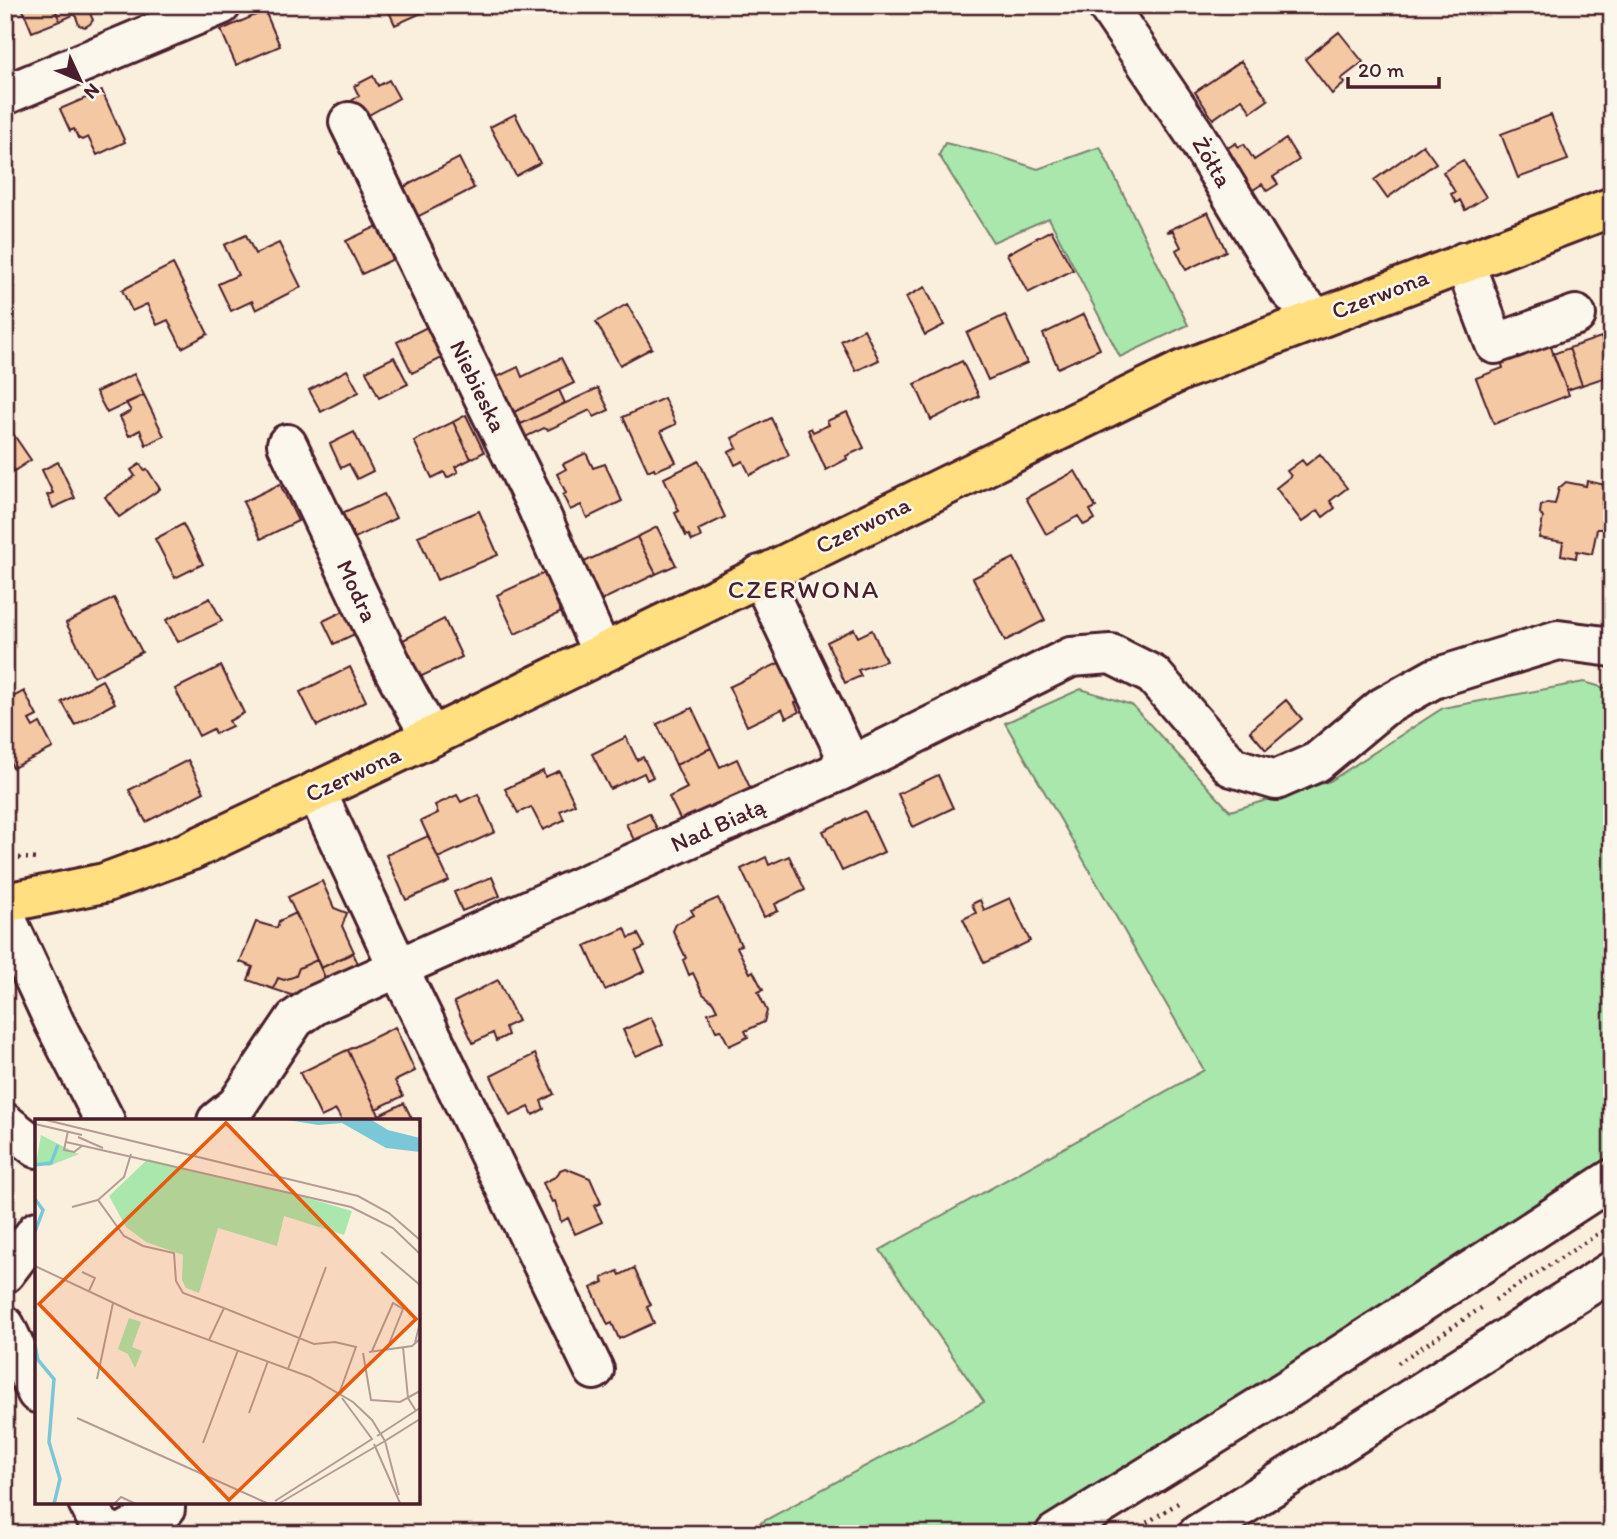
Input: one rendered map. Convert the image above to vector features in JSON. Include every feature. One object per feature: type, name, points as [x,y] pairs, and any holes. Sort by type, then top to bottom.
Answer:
[{"type":"main road","name":"Czerwona","points":[[5,903],[104,883],[190,850],[430,737],[1183,370],[1612,206]]},
{"type":"street","points":[[5,95],[221,5]]},
{"type":"street","name":"Żółta","points":[[1107,5],[1194,134],[1289,290],[1317,318]]},
{"type":"street","name":"Niebieska","points":[[349,122],[534,500],[602,653]]},
{"type":"street","points":[[1464,262],[1495,344],[1576,315]]},
{"type":"street","name":"Modra","points":[[287,444],[395,672],[430,737]]},
{"type":"street","points":[[760,575],[845,753],[838,772]]},
{"type":"street","name":"Nad Białą","points":[[220,1119],[237,1105],[295,1019],[315,1005],[838,772],[1071,657],[1111,654],[1153,675],[1232,767],[1276,780],[1317,762],[1383,707],[1435,678],[1558,640],[1612,647]]},
{"type":"street","points":[[316,791],[398,967],[594,1370]]},
{"type":"street","points":[[5,916],[55,1024],[104,1119]]},
{"type":"street","points":[[5,1123],[35,1146]]},
{"type":"street","points":[[1055,1534],[1293,1386],[1612,1179]]},
{"type":"street","points":[[5,1273],[35,1234]]},
{"type":"street","points":[[1198,1534],[1612,1271]]},
{"type":"street","points":[[5,1326],[35,1389]]},
{"type":"street","points":[[89,1504],[100,1526],[114,1534]]},
{"type":"street","points":[[121,1534],[165,1509],[165,1504]]},
{"type":"green space","points":[[945,143],[1038,169],[1100,147],[1188,325],[1120,357],[1049,218],[993,242],[939,155]]},
{"type":"green space","points":[[1584,682],[1612,690],[1612,1164],[1028,1534],[740,1534],[984,1402],[880,1250],[1204,1070],[1005,723],[1081,689],[1132,705],[1230,811],[1330,781],[1443,708]]},
{"type":"building","points":[[21,5],[53,5],[60,21],[32,32]]},
{"type":"building","points":[[53,5],[96,5],[88,9],[93,20],[85,27],[79,25],[75,14],[60,21]]},
{"type":"building","points":[[386,5],[439,5],[395,25]]},
{"type":"building","points":[[265,11],[280,46],[236,65],[221,30]]},
{"type":"building","points":[[1339,32],[1363,62],[1341,79],[1345,83],[1332,94],[1305,59]]},
{"type":"building","points":[[1241,61],[1268,100],[1251,112],[1242,99],[1213,119],[1195,92]]},
{"type":"building","points":[[373,76],[378,86],[389,80],[399,98],[358,121],[348,103],[359,96],[354,86]]},
{"type":"building","points":[[102,91],[125,142],[97,155],[88,137],[82,140],[74,129],[70,131],[60,109]]},
{"type":"building","points":[[515,114],[540,163],[516,176],[490,127]]},
{"type":"building","points":[[1551,115],[1568,160],[1518,178],[1501,134]]},
{"type":"building","points":[[1286,139],[1299,160],[1273,177],[1278,184],[1267,191],[1262,184],[1244,196],[1218,154],[1236,143],[1238,147],[1244,144],[1254,160]]},
{"type":"building","points":[[1423,145],[1436,163],[1387,198],[1374,180]]},
{"type":"building","points":[[459,158],[474,188],[417,217],[402,188]]},
{"type":"building","points":[[1463,160],[1486,197],[1465,210],[1460,200],[1456,203],[1451,194],[1455,192],[1443,172]]},
{"type":"building","points":[[1208,212],[1226,251],[1186,270],[1176,250],[1181,247],[1173,231],[1167,231]]},
{"type":"building","points":[[384,223],[400,256],[362,274],[346,241]]},
{"type":"building","points":[[1051,230],[1073,270],[1028,293],[1007,254]]},
{"type":"building","points":[[246,235],[255,254],[279,243],[301,287],[256,310],[252,301],[231,311],[218,284],[238,275],[224,245]]},
{"type":"building","points":[[173,264],[208,334],[182,348],[168,320],[157,325],[147,304],[132,311],[122,290]]},
{"type":"building","points":[[925,287],[944,325],[925,335],[906,297]]},
{"type":"building","points":[[627,304],[652,348],[620,365],[596,322]]},
{"type":"building","points":[[1084,314],[1100,349],[1058,368],[1043,334]]},
{"type":"building","points":[[1005,315],[1027,363],[988,380],[967,333]]},
{"type":"building","points":[[435,323],[450,354],[412,373],[397,342]]},
{"type":"building","points":[[864,329],[879,360],[856,371],[841,341]]},
{"type":"building","points":[[1601,337],[1612,375],[1582,385],[1569,348]]},
{"type":"building","points":[[1549,342],[1569,395],[1494,424],[1476,378],[1503,368],[1501,361]]},
{"type":"building","points":[[1569,348],[1582,385],[1567,390],[1553,354]]},
{"type":"building","points":[[394,357],[408,384],[379,398],[366,371]]},
{"type":"building","points":[[561,358],[574,383],[514,412],[497,377],[518,367],[522,377]]},
{"type":"building","points":[[962,361],[979,396],[931,420],[915,384]]},
{"type":"building","points":[[347,370],[359,392],[321,412],[309,390]]},
{"type":"building","points":[[134,374],[144,395],[107,413],[96,392]]},
{"type":"building","points":[[598,388],[609,410],[594,417],[590,410],[517,441],[512,428]]},
{"type":"building","points":[[559,390],[565,403],[521,424],[514,412]]},
{"type":"building","points":[[144,395],[164,436],[146,445],[140,430],[129,436],[120,417],[131,411],[126,403]]},
{"type":"building","points":[[664,398],[676,424],[661,431],[676,462],[655,471],[654,468],[648,471],[623,417]]},
{"type":"building","points":[[847,412],[864,448],[826,470],[808,430],[811,428],[813,432],[829,425],[827,421]]},
{"type":"building","points":[[466,415],[484,452],[471,459],[453,422]]},
{"type":"building","points":[[771,418],[789,455],[750,475],[743,461],[735,465],[729,452],[737,448],[732,438]]},
{"type":"building","points":[[453,422],[471,459],[455,467],[458,472],[447,478],[444,472],[432,478],[414,441]]},
{"type":"building","points":[[7,425],[31,460],[5,477],[5,426]]},
{"type":"building","points":[[354,432],[373,471],[357,479],[349,464],[341,468],[330,444]]},
{"type":"building","points":[[586,453],[593,468],[605,464],[622,501],[587,518],[581,505],[570,510],[557,474],[566,469],[563,464]]},
{"type":"building","points":[[1320,454],[1347,488],[1330,501],[1335,508],[1323,517],[1318,510],[1302,522],[1276,488],[1291,476],[1287,471],[1302,460],[1306,465]]},
{"type":"building","points":[[699,461],[725,517],[698,530],[701,537],[692,541],[689,535],[686,536],[675,513],[679,511],[664,478]]},
{"type":"building","points":[[58,462],[75,498],[53,508],[47,495],[53,493],[42,470]]},
{"type":"building","points":[[140,464],[144,470],[147,469],[160,489],[119,517],[105,497],[135,476],[131,470]]},
{"type":"building","points":[[1075,471],[1096,507],[1090,510],[1095,519],[1084,525],[1078,516],[1046,534],[1026,498]]},
{"type":"building","points":[[1587,481],[1605,485],[1602,504],[1606,504],[1602,529],[1597,529],[1592,554],[1577,551],[1576,558],[1561,555],[1563,542],[1539,538],[1543,518],[1540,513],[1541,506],[1547,503],[1555,504],[1559,488],[1566,482],[1586,486]]},
{"type":"building","points":[[280,484],[298,521],[261,539],[243,502]]},
{"type":"building","points":[[384,494],[396,518],[355,538],[342,513]]},
{"type":"building","points":[[479,511],[498,555],[437,580],[418,536]]},
{"type":"building","points":[[183,524],[203,564],[175,578],[155,539]]},
{"type":"building","points":[[657,527],[676,565],[656,574],[637,537]]},
{"type":"building","points":[[637,537],[656,574],[600,601],[582,563]]},
{"type":"building","points":[[1014,558],[1045,620],[1005,641],[973,578]]},
{"type":"building","points":[[548,571],[566,610],[515,634],[497,595]]},
{"type":"building","points":[[114,598],[142,652],[94,677],[66,623]]},
{"type":"building","points":[[210,598],[222,621],[178,642],[166,620]]},
{"type":"building","points":[[356,605],[367,628],[334,644],[323,621]]},
{"type":"building","points":[[444,619],[462,657],[420,677],[403,640]]},
{"type":"building","points":[[854,629],[858,637],[872,630],[886,661],[858,670],[861,676],[845,683],[827,642]]},
{"type":"building","points":[[785,660],[805,698],[795,703],[799,712],[786,718],[782,709],[747,726],[729,687]]},
{"type":"building","points":[[221,666],[244,713],[229,721],[232,726],[215,734],[213,729],[199,736],[175,689]]},
{"type":"building","points":[[350,667],[366,701],[317,726],[300,692]]},
{"type":"building","points":[[102,680],[115,703],[75,725],[62,702]]},
{"type":"building","points":[[24,691],[37,716],[29,720],[33,727],[40,723],[53,748],[13,768],[5,753],[5,701]]},
{"type":"building","points":[[1286,700],[1302,719],[1266,750],[1250,731]]},
{"type":"building","points":[[692,708],[711,748],[676,765],[657,724]]},
{"type":"building","points":[[626,737],[637,760],[643,757],[653,777],[647,780],[644,773],[610,789],[592,754]]},
{"type":"building","points":[[711,748],[720,767],[737,759],[752,792],[683,825],[669,797],[687,788],[676,765]]},
{"type":"building","points":[[188,760],[204,792],[146,822],[129,790]]},
{"type":"building","points":[[543,771],[545,777],[559,771],[575,804],[560,811],[564,820],[543,830],[531,807],[518,813],[505,789]]},
{"type":"building","points":[[938,775],[953,808],[913,827],[898,794]]},
{"type":"building","points":[[478,794],[495,832],[438,858],[421,821],[438,813],[435,805],[457,795],[461,802]]},
{"type":"building","points":[[865,811],[884,852],[842,871],[823,831]]},
{"type":"building","points":[[649,813],[664,842],[641,854],[626,824]]},
{"type":"building","points":[[428,836],[449,881],[406,900],[386,855]]},
{"type":"building","points":[[789,856],[805,890],[775,904],[778,911],[764,917],[741,869],[766,857],[769,865]]},
{"type":"building","points":[[492,877],[500,896],[462,911],[454,892]]},
{"type":"building","points":[[322,881],[334,908],[347,913],[342,926],[354,952],[321,968],[288,897]]},
{"type":"building","points":[[718,898],[741,945],[737,947],[750,973],[753,971],[763,990],[758,992],[767,1011],[764,1022],[745,1031],[748,1037],[729,1046],[721,1030],[716,1031],[708,1013],[717,1010],[713,1002],[703,994],[693,973],[689,975],[683,960],[686,958],[673,931],[676,924],[694,915],[691,910]]},
{"type":"building","points":[[1010,898],[1030,941],[984,963],[963,919],[976,913],[972,904],[980,900],[984,910]]},
{"type":"building","points":[[296,913],[317,960],[299,968],[296,976],[284,980],[278,978],[273,989],[248,980],[253,967],[240,962],[256,922],[277,928],[279,921]]},
{"type":"building","points":[[625,928],[629,938],[638,934],[645,947],[636,951],[645,971],[605,990],[585,946]]},
{"type":"building","points":[[353,953],[361,970],[328,985],[321,968]]},
{"type":"building","points":[[317,960],[328,985],[300,998],[273,989],[278,978],[284,980],[296,976],[299,968]]},
{"type":"building","points":[[498,980],[518,1021],[505,1027],[508,1035],[496,1041],[493,1033],[473,1043],[454,1002]]},
{"type":"building","points":[[651,1017],[663,1044],[636,1056],[623,1030]]},
{"type":"building","points":[[395,1027],[415,1071],[395,1081],[403,1096],[376,1109],[348,1050]]},
{"type":"building","points":[[348,1050],[381,1119],[341,1119],[336,1110],[321,1117],[300,1073]]},
{"type":"building","points":[[535,1054],[554,1094],[541,1101],[544,1109],[533,1115],[529,1107],[510,1116],[491,1076]]},
{"type":"building","points":[[404,1103],[412,1119],[381,1119],[379,1115]]},
{"type":"building","points":[[565,1168],[590,1178],[601,1203],[594,1206],[602,1222],[575,1234],[568,1218],[561,1222],[555,1201],[552,1202],[543,1183],[557,1176],[560,1170]]},
{"type":"building","points":[[634,1268],[651,1305],[647,1307],[654,1323],[619,1339],[612,1323],[608,1325],[591,1288],[604,1282],[602,1278],[618,1271],[620,1275]]},
{"type":"district","name":"CZERWONA","points":[[804,589]]}]
